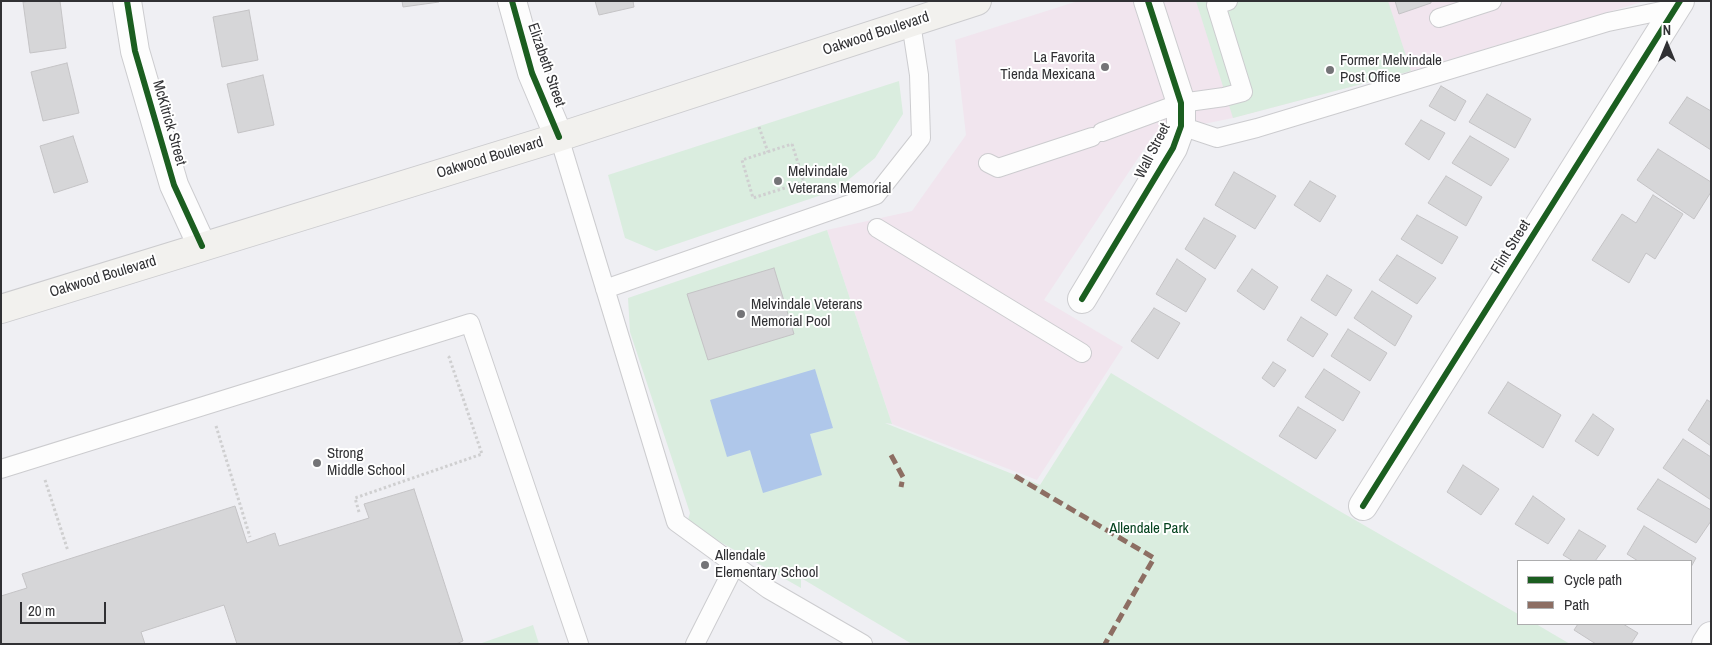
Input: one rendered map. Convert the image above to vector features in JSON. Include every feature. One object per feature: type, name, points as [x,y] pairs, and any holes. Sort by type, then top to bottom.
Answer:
[{"type":"main road","name":"Oakwood Boulevard","points":[[1,309],[558,136],[977,1]]},
{"type":"street","name":"McKitrick Street","points":[[127,1],[135,51],[174,185],[202,246]]},
{"type":"street","name":"Elizabeth Street","points":[[512,1],[532,73],[558,136]]},
{"type":"street","points":[[1148,1],[1181,114]]},
{"type":"street","name":"Flint Street","points":[[1363,506],[1678,5]]},
{"type":"street","name":"Wall Street","points":[[1082,299],[1173,148],[1181,114]]},
{"type":"street","points":[[1706,644],[1711,636]]},
{"type":"lane","points":[[988,163],[998,168],[1097,135],[1181,114],[1216,98],[1243,92],[1216,5],[1228,1]]},
{"type":"lane","points":[[1439,18],[1492,1]]},
{"type":"lane","points":[[1181,114],[1217,138],[1435,75],[1608,22],[1678,5]]},
{"type":"lane","points":[[605,288],[876,195],[921,138],[919,75],[910,23]]},
{"type":"lane","points":[[558,136],[676,522],[768,589],[863,644]]},
{"type":"lane","points":[[876,228],[1082,353]]},
{"type":"lane","points":[[1,469],[470,323],[579,644]]},
{"type":"lane","points":[[695,644],[735,565]]},
{"type":"path","points":[[760,126],[768,152]]},
{"type":"path","points":[[792,144],[804,182],[754,198],[742,160],[768,152],[792,144]]},
{"type":"path","points":[[359,512],[355,498],[482,454],[449,357],[445,353]]},
{"type":"path","points":[[213,418],[250,537]]},
{"type":"path","points":[[42,472],[68,551]]},
{"type":"shaded area","points":[[1078,1],[1645,1],[1411,71],[1233,118],[1154,134],[1044,300],[1123,347],[1037,480],[892,424],[827,230],[912,211],[966,135],[955,40]]},
{"type":"green space","points":[[1196,1],[1388,1],[1411,71],[1233,118]]},
{"type":"green space","points":[[899,81],[903,114],[875,158],[836,190],[656,251],[625,238],[608,175]]},
{"type":"green space","name":"Allendale Park","points":[[827,230],[892,424],[885,423],[1040,485],[1111,373],[1336,509],[1517,613],[1517,625],[1538,625],[1570,644],[912,644],[801,578],[801,588],[687,523],[690,513],[630,332],[628,298]]},
{"type":"green space","points":[[533,625],[539,644],[479,644]]},
{"type":"water","points":[[815,369],[833,428],[810,434],[822,475],[763,493],[750,450],[727,457],[710,400]]},
{"type":"building","points":[[60,1],[66,48],[30,53],[23,2]]},
{"type":"building","points":[[402,1],[439,1],[439,2],[403,7]]},
{"type":"building","points":[[595,1],[633,1],[634,7],[599,15]]},
{"type":"building","points":[[1395,1],[1431,1],[1431,3],[1399,14]]},
{"type":"building","points":[[249,10],[258,60],[222,67],[213,17]]},
{"type":"building","points":[[67,63],[79,113],[43,121],[31,72]]},
{"type":"building","points":[[263,75],[274,125],[238,133],[227,84]]},
{"type":"building","points":[[1441,86],[1466,101],[1455,121],[1429,106]]},
{"type":"building","points":[[1487,94],[1531,119],[1515,148],[1469,122]]},
{"type":"building","points":[[1687,97],[1711,111],[1711,150],[1669,123]]},
{"type":"building","points":[[1421,120],[1445,133],[1429,160],[1405,144]]},
{"type":"building","points":[[73,136],[88,182],[54,193],[40,146]]},
{"type":"building","points":[[1470,136],[1509,159],[1491,186],[1452,163]]},
{"type":"building","points":[[1658,149],[1711,182],[1711,192],[1694,219],[1637,180]]},
{"type":"building","points":[[1234,172],[1276,196],[1255,229],[1215,205]]},
{"type":"building","points":[[1446,176],[1482,197],[1466,226],[1428,203]]},
{"type":"building","points":[[1310,181],[1336,196],[1320,222],[1294,205]]},
{"type":"building","points":[[1653,195],[1683,214],[1655,259],[1646,253],[1629,283],[1592,260],[1622,214],[1636,223]]},
{"type":"building","points":[[1417,215],[1458,237],[1442,264],[1401,239]]},
{"type":"building","points":[[1204,218],[1236,236],[1215,269],[1185,249]]},
{"type":"building","points":[[1397,255],[1436,278],[1417,304],[1379,280]]},
{"type":"building","points":[[1177,259],[1206,279],[1186,312],[1156,294]]},
{"type":"building","name":"Melvindale Veterans Memorial Pool","points":[[774,268],[794,334],[708,360],[687,294]]},
{"type":"building","points":[[1252,269],[1278,287],[1264,310],[1237,291]]},
{"type":"building","points":[[1327,275],[1352,290],[1336,316],[1311,300]]},
{"type":"building","points":[[1372,291],[1412,316],[1395,346],[1354,318]]},
{"type":"building","points":[[1154,308],[1180,323],[1158,359],[1131,341]]},
{"type":"building","points":[[1301,317],[1328,334],[1313,357],[1287,340]]},
{"type":"building","points":[[1348,329],[1387,353],[1370,381],[1331,356]]},
{"type":"building","points":[[1273,362],[1286,370],[1274,387],[1262,378]]},
{"type":"building","points":[[1324,369],[1360,392],[1343,421],[1305,397]]},
{"type":"building","points":[[1508,382],[1561,415],[1543,448],[1488,413]]},
{"type":"building","points":[[1707,400],[1711,402],[1711,446],[1688,430]]},
{"type":"building","points":[[1298,407],[1336,430],[1316,459],[1279,436]]},
{"type":"building","points":[[1593,414],[1614,429],[1598,456],[1575,441]]},
{"type":"building","points":[[1683,439],[1711,457],[1711,500],[1663,468]]},
{"type":"building","points":[[1463,465],[1499,489],[1481,515],[1447,492]]},
{"type":"building","points":[[1658,479],[1711,510],[1711,521],[1696,543],[1637,509]]},
{"type":"building","name":"Strong Middle School","points":[[414,489],[463,641],[456,644],[237,644],[224,605],[141,632],[145,644],[1,644],[1,596],[27,588],[22,574],[235,506],[247,543],[275,533],[279,546],[369,518],[364,504]]},
{"type":"building","points":[[1533,496],[1565,519],[1548,544],[1515,524]]},
{"type":"building","points":[[1644,526],[1696,558],[1692,565],[1692,560],[1636,560],[1627,554]]},
{"type":"building","points":[[1579,530],[1606,546],[1596,560],[1571,560],[1563,555]]},
{"type":"building","points":[[1577,625],[1625,625],[1638,633],[1631,644],[1596,644],[1574,630]]},
{"type":"marked path","points":[[891,455],[903,477],[901,487]]},
{"type":"marked path","points":[[1015,476],[1154,558],[1105,644]]},
{"type":"cycle path","points":[[127,1],[135,51],[174,185],[202,246]]},
{"type":"cycle path","points":[[512,1],[532,73],[559,137]]},
{"type":"cycle path","points":[[1082,299],[1173,148],[1181,126],[1181,103],[1148,1]]},
{"type":"cycle path","points":[[1363,506],[1680,1]]},
{"type":"place","name":"La Favorita Tienda Mexicana","points":[[1105,67]]},
{"type":"place","name":"Former Melvindale Post Office","points":[[1330,70]]},
{"type":"place","name":"Melvindale Veterans Memorial","points":[[778,181]]},
{"type":"place","name":"Melvindale Veterans Memorial Pool","points":[[741,314]]},
{"type":"place","name":"Strong Middle School","points":[[317,463]]},
{"type":"place","name":"Allendale Elementary School","points":[[705,565]]}]
